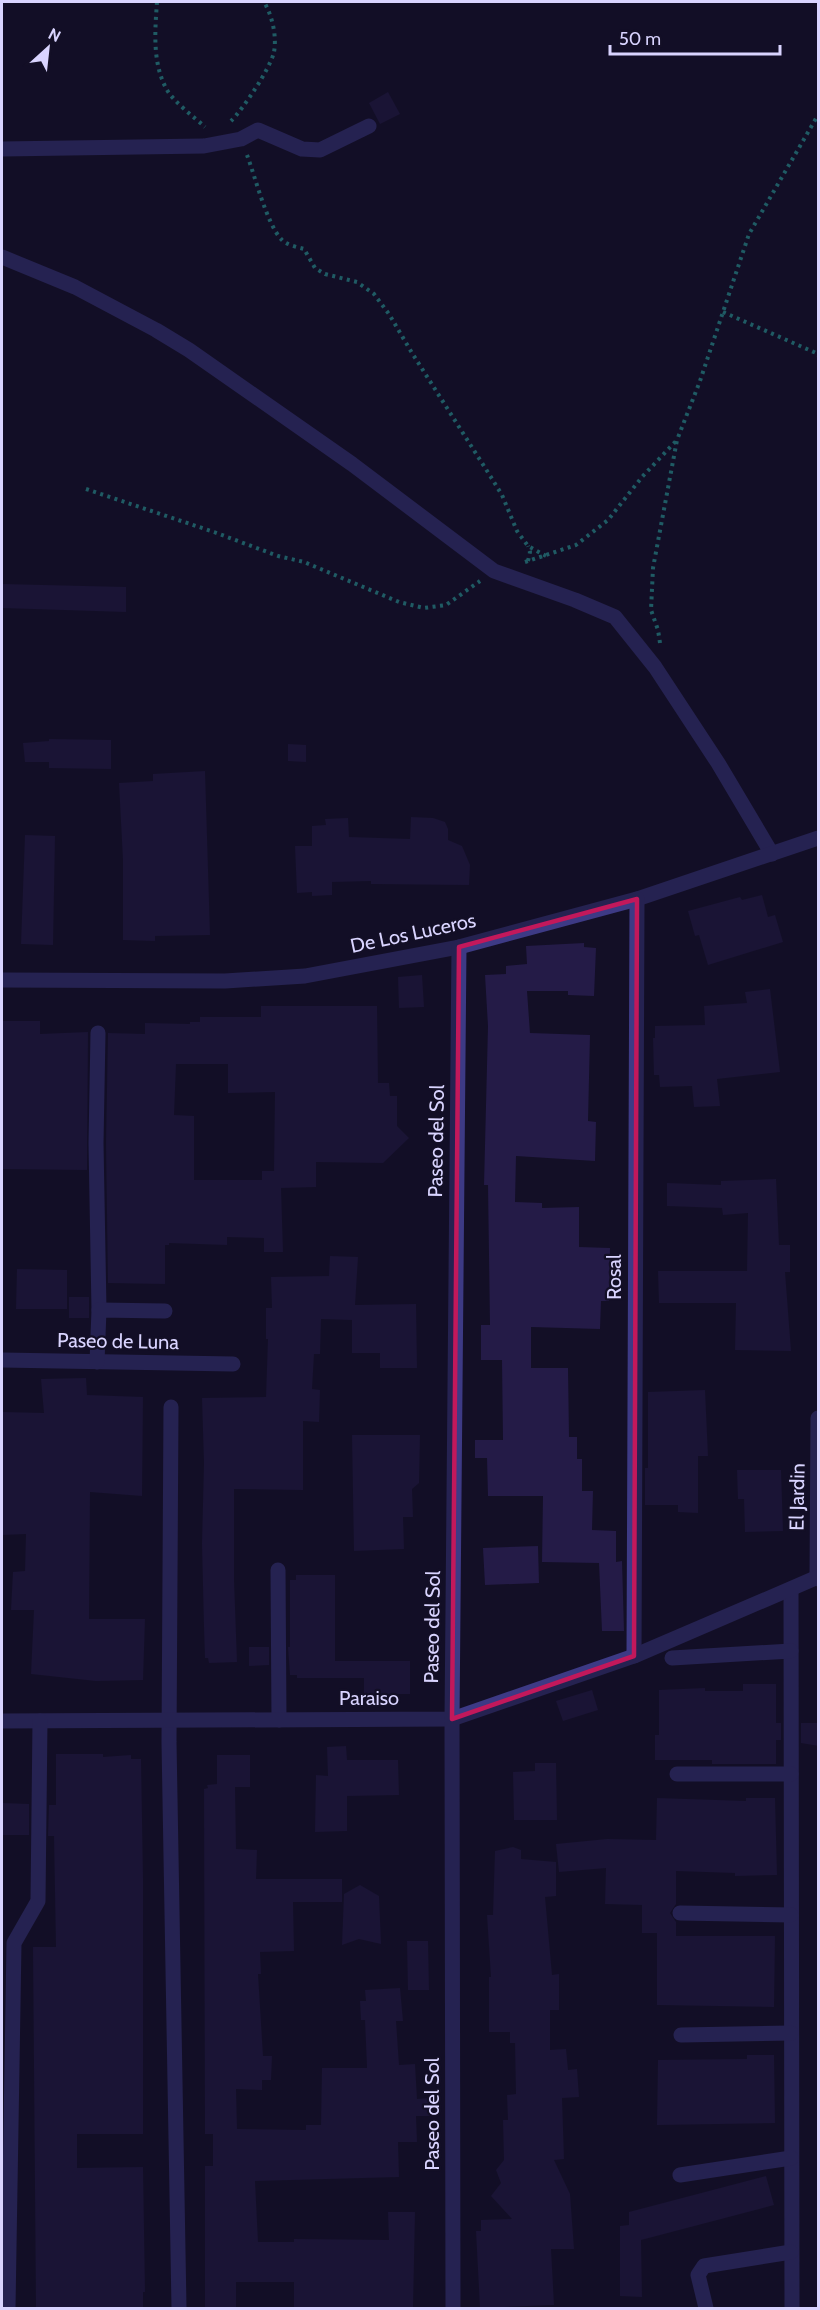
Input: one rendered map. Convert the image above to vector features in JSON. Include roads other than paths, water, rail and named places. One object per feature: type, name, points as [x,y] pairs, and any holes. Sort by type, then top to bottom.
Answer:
[{"type":"street","points":[[2,149],[204,146],[241,139],[258,130],[303,149],[320,150],[369,126]]},
{"type":"street","points":[[2,257],[75,287],[189,350],[352,464],[494,572],[575,600],[615,617],[655,667],[718,763],[772,854]]},
{"type":"street","name":"De Los Luceros","points":[[2,980],[225,981],[305,976],[459,947],[637,899],[819,838]]},
{"type":"street","name":"Rosal","points":[[634,1656],[637,899]]},
{"type":"street","name":"Paseo del Sol","points":[[453,2308],[452,1719],[459,947]]},
{"type":"street","points":[[97,1362],[99,1310],[96,1143],[98,1033]]},
{"type":"street","points":[[99,1310],[165,1311]]},
{"type":"street","name":"Paseo de Luna","points":[[2,1360],[233,1364]]},
{"type":"street","points":[[171,1407],[171,1720],[169,1742],[179,2308]]},
{"type":"street","name":"El Jardin","points":[[818,1578],[819,1418]]},
{"type":"street","points":[[278,1570],[279,1720]]},
{"type":"street","name":"Paraiso","points":[[2,1721],[452,1719],[634,1656],[818,1578]]},
{"type":"street","points":[[791,1589],[792,2308]]},
{"type":"street","points":[[672,1658],[791,1651]]},
{"type":"street","points":[[8,2308],[14,1943],[38,1901],[40,1721]]},
{"type":"street","points":[[678,1774],[791,1774]]},
{"type":"street","points":[[680,1913],[791,1915]]},
{"type":"street","points":[[681,2035],[792,2033]]},
{"type":"street","points":[[680,2175],[791,2158]]},
{"type":"street","points":[[706,2308],[698,2275],[704,2266],[791,2252]]}]
